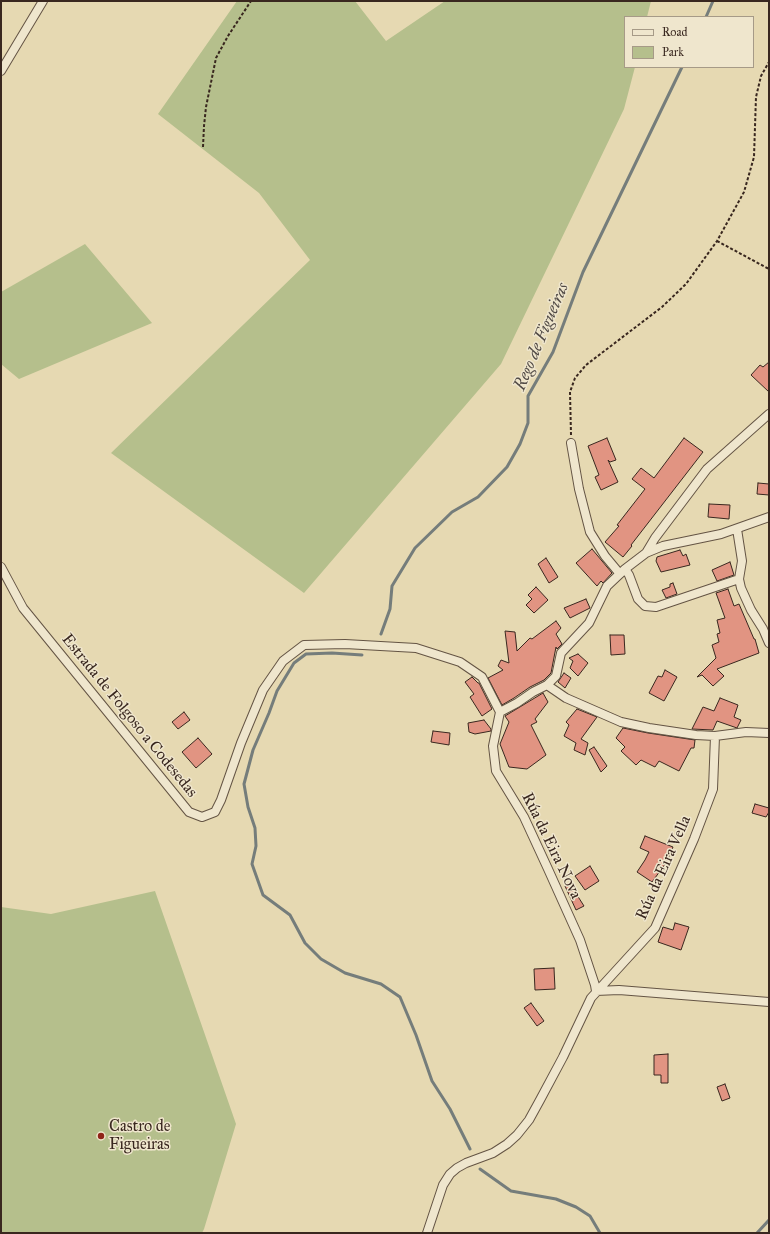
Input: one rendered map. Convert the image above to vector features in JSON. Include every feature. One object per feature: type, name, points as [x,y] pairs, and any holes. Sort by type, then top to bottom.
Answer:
[{"type":"street","points":[[1,71],[43,1]]},
{"type":"street","points":[[646,553],[655,538],[708,469],[769,414]]},
{"type":"street","points":[[570,443],[579,489],[590,532],[605,556],[622,571],[629,575],[638,599],[645,606],[656,608],[739,579]]},
{"type":"street","points":[[500,712],[547,685],[556,676],[561,652],[589,623],[607,586],[622,571],[646,553],[664,546],[737,530],[769,518]]},
{"type":"street","points":[[737,530],[742,561],[739,579],[741,588],[769,643]]},
{"type":"street","name":"Estrada de Folgoso a Codesedas","points":[[1,567],[23,608],[189,812],[202,817],[215,812],[221,800],[241,743],[263,690],[283,661],[304,645],[345,644],[416,648],[460,662],[482,677],[500,712]]},
{"type":"street","points":[[547,685],[566,698],[621,722],[696,735],[715,736],[746,732],[769,733]]},
{"type":"street","name":"Rúa da Eira Nova","points":[[500,712],[493,746],[496,771],[524,817],[552,876],[580,940],[596,991]]},
{"type":"street","name":"Rúa da Eira Vella","points":[[427,1233],[443,1185],[450,1174],[466,1163],[493,1153],[507,1144],[529,1120],[563,1057],[591,998],[655,928],[694,839],[713,789],[715,736]]},
{"type":"street","points":[[596,991],[619,990],[769,1002]]},
{"type":"path","points":[[203,147],[206,107],[216,58],[228,36],[251,1]]},
{"type":"path","points":[[570,443],[570,392],[575,378],[586,365],[662,307],[686,284],[717,241],[744,192],[754,157],[756,97],[761,76],[769,62]]},
{"type":"path","points":[[717,241],[769,269]]},
{"type":"green space","points":[[237,1],[355,1],[386,41],[445,1],[651,1],[647,16],[624,16],[624,68],[635,68],[624,109],[501,364],[304,593],[111,453],[310,260],[259,193],[158,114]]},
{"type":"green space","points":[[85,244],[152,323],[19,379],[1,364],[1,292]]},
{"type":"green space","points":[[155,891],[236,1124],[204,1229],[202,1233],[1,1233],[1,907],[51,914]]},
{"type":"building","points":[[769,362],[769,392],[751,375],[760,365],[763,367]]},
{"type":"building","points":[[607,438],[616,460],[610,462],[608,460],[618,482],[601,490],[595,477],[599,475],[588,446]]},
{"type":"building","points":[[684,438],[703,452],[623,557],[605,542],[619,526],[617,525],[645,489],[632,479],[641,468],[654,478]]},
{"type":"building","points":[[758,483],[769,484],[769,495],[757,494]]},
{"type":"building","points":[[709,504],[730,505],[729,519],[708,517]]},
{"type":"building","points":[[592,549],[612,573],[603,583],[601,581],[597,586],[576,563]]},
{"type":"building","points":[[680,550],[683,556],[686,554],[690,565],[661,572],[656,561],[657,557]]},
{"type":"building","points":[[546,558],[558,577],[549,583],[538,564]]},
{"type":"building","points":[[730,562],[734,575],[717,581],[712,570]]},
{"type":"building","points":[[673,583],[677,594],[666,598],[662,590],[670,587],[670,584]]},
{"type":"building","points":[[536,587],[548,600],[534,613],[526,605],[532,599],[528,595]]},
{"type":"building","points":[[728,589],[734,606],[739,604],[755,639],[759,653],[717,669],[724,676],[713,686],[702,675],[697,677],[716,658],[712,645],[719,642],[717,634],[720,633],[717,620],[725,618],[716,593]]},
{"type":"building","points":[[586,599],[590,608],[570,618],[564,608]]},
{"type":"building","points":[[556,621],[561,628],[556,634],[562,644],[557,649],[556,647],[551,673],[544,680],[502,705],[488,678],[503,670],[498,666],[501,660],[509,663],[505,631],[515,632],[517,651],[530,638],[532,639]]},
{"type":"building","points":[[610,635],[624,635],[625,654],[611,655]]},
{"type":"building","points":[[578,654],[588,663],[578,676],[570,668],[573,661],[569,658]]},
{"type":"building","points":[[665,670],[677,677],[664,701],[649,693],[658,676],[662,677]]},
{"type":"building","points":[[564,673],[571,678],[565,688],[558,682]]},
{"type":"building","points":[[472,677],[479,683],[492,709],[482,716],[470,697],[474,694],[465,682]]},
{"type":"building","points":[[543,693],[548,702],[535,719],[537,722],[531,725],[546,755],[527,769],[509,767],[500,744],[509,722],[505,716]]},
{"type":"building","points":[[720,698],[738,705],[734,717],[741,720],[737,728],[717,721],[713,730],[692,729],[703,707],[714,711]]},
{"type":"building","points":[[577,709],[597,717],[581,739],[588,743],[585,755],[574,750],[576,743],[564,736],[569,725],[566,722]]},
{"type":"building","points":[[184,712],[190,720],[178,729],[172,722]]},
{"type":"building","points":[[484,720],[491,731],[475,734],[469,732],[468,723]]},
{"type":"building","points":[[623,728],[695,740],[694,748],[691,748],[679,771],[659,761],[655,767],[641,760],[636,765],[621,751],[625,747],[616,738]]},
{"type":"building","points":[[433,731],[450,733],[449,745],[431,742]]},
{"type":"building","points":[[198,738],[212,754],[196,768],[182,752]]},
{"type":"building","points":[[594,747],[607,766],[601,772],[589,750]]},
{"type":"building","points":[[755,804],[769,808],[769,812],[766,817],[752,813]]},
{"type":"building","points":[[645,836],[673,847],[666,863],[652,882],[637,872],[649,852],[640,848]]},
{"type":"building","points":[[590,866],[599,881],[585,890],[575,876]]},
{"type":"building","points":[[570,884],[584,906],[576,910],[565,886]]},
{"type":"building","points":[[675,923],[689,927],[681,950],[658,942],[663,927],[673,930]]},
{"type":"building","points":[[554,968],[555,989],[535,990],[534,969]]},
{"type":"building","points":[[531,1003],[544,1021],[537,1026],[524,1008]]},
{"type":"building","points":[[668,1054],[668,1083],[661,1083],[661,1075],[654,1075],[654,1055]]},
{"type":"building","points":[[725,1084],[730,1098],[722,1101],[717,1087]]},
{"type":"waterway","name":"Rego de Figueiras","points":[[706,16],[713,1]]},
{"type":"waterway","name":"Rego de Figueiras","points":[[381,634],[390,609],[392,586],[415,548],[452,512],[478,497],[507,467],[520,444],[528,423],[528,396],[553,352],[583,272],[682,68]]},
{"type":"waterway","name":"Rego de Figueiras","points":[[362,655],[332,653],[306,654],[294,663],[277,691],[253,750],[244,784],[248,807],[255,828],[256,846],[252,864],[263,895],[290,915],[305,943],[321,959],[345,973],[381,984],[400,997],[416,1035],[432,1081],[450,1109],[470,1149]]},
{"type":"waterway","name":"Rego de Figueiras","points":[[480,1169],[511,1191],[556,1199],[576,1207],[590,1216],[600,1233]]},
{"type":"waterway","points":[[757,1233],[769,1220]]},
{"type":"place","name":"Castro de Figueiras","points":[[101,1136]]}]
